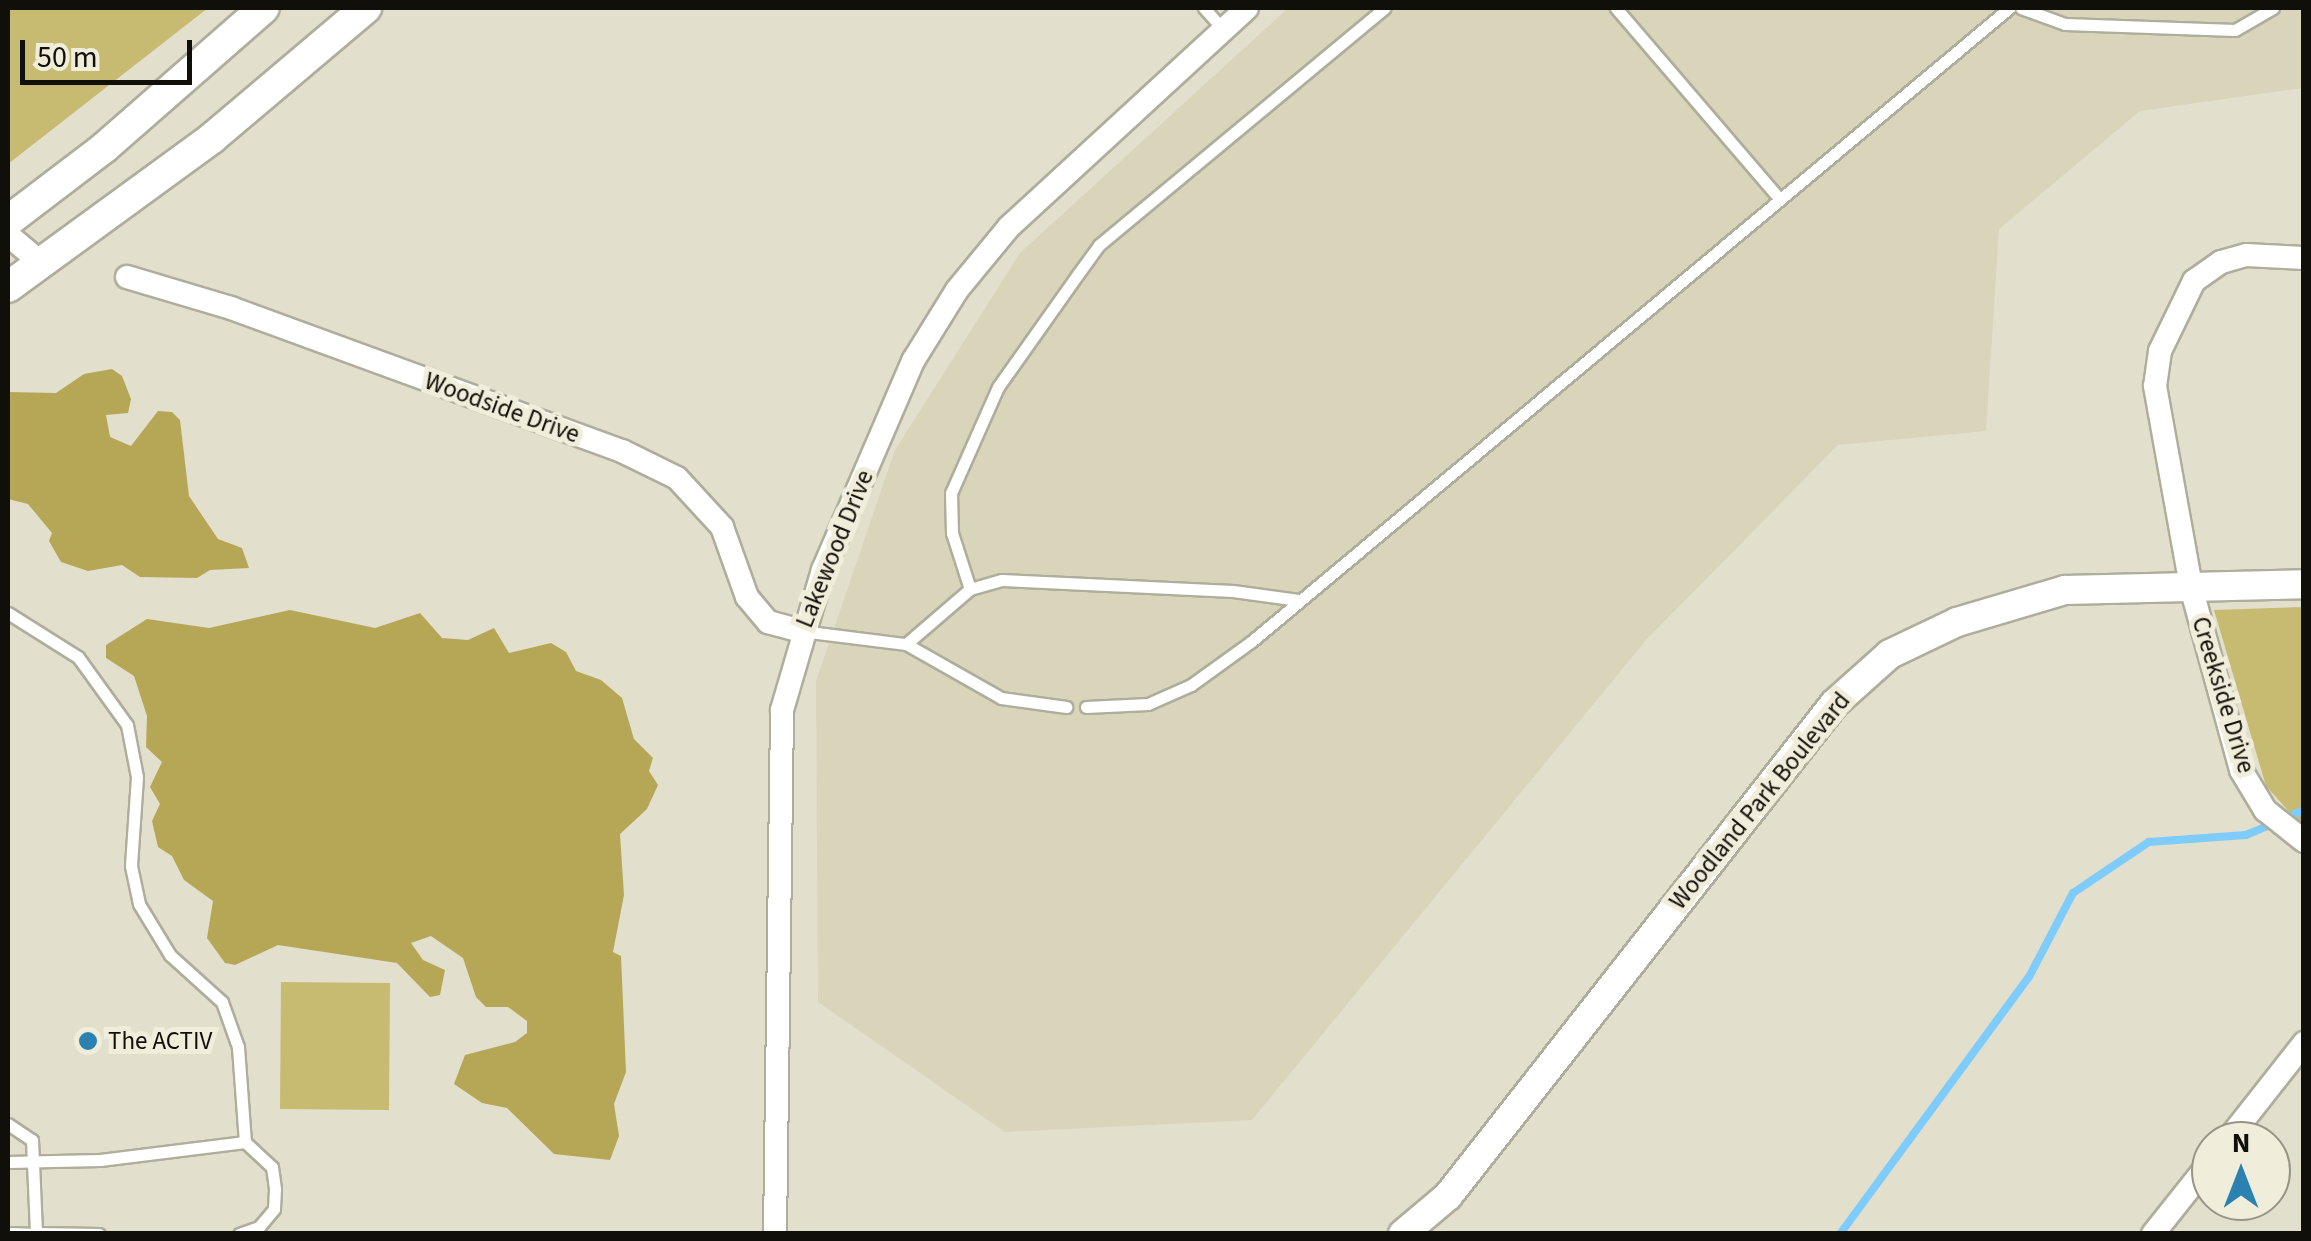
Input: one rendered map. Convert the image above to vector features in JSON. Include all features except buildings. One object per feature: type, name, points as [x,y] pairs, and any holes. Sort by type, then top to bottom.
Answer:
[{"type":"main road","points":[[8,221],[105,147],[264,8]]},
{"type":"main road","points":[[8,286],[212,138],[366,8]]},
{"type":"street","name":"Lakewood Drive","points":[[775,1234],[782,710],[801,631],[913,361],[942,312],[1008,227],[1247,8]]},
{"type":"street","points":[[8,234],[39,261]]},
{"type":"street","name":"Creekside Drive","points":[[2299,838],[2265,810],[2242,770],[2191,586],[2158,416],[2160,351],[2194,281],[2220,262],[2246,255],[2304,258]]},
{"type":"street","name":"Woodside Drive","points":[[127,277],[231,308],[622,451],[677,478],[722,527],[747,596],[768,622],[801,631]]},
{"type":"street","name":"Woodland Park Boulevard","points":[[1403,1234],[1448,1196],[1834,704],[1890,654],[1956,622],[2065,590],[2304,584]]},
{"type":"street","points":[[2243,1121],[2304,1043]]},
{"type":"street","points":[[2153,1234],[2191,1186]]},
{"type":"lane","points":[[1204,8],[1222,28]]},
{"type":"lane","points":[[970,589],[952,533],[951,493],[998,387],[1078,274],[1099,245],[1384,8]]},
{"type":"lane","points":[[1616,8],[1777,196]]},
{"type":"lane","points":[[1086,706],[1148,704],[1191,685],[2008,8]]},
{"type":"lane","points":[[2021,8],[2065,24],[2234,30],[2274,8]]},
{"type":"lane","points":[[906,644],[970,589],[1002,580],[1233,591],[1298,600]]},
{"type":"lane","points":[[8,613],[78,657],[127,725],[138,776],[131,866],[140,904],[170,955],[222,1002],[238,1047],[245,1142],[272,1166],[274,1209],[259,1227],[239,1234]]},
{"type":"lane","points":[[801,631],[906,644],[1002,698],[1066,707]]},
{"type":"lane","points":[[8,1124],[32,1140],[36,1233]]},
{"type":"lane","points":[[8,1162],[117,1159],[245,1142]]},
{"type":"lane","points":[[8,1233],[99,1234]]},
{"type":"shaded area","points":[[8,8],[208,8],[8,164]]},
{"type":"shaded area","points":[[1288,8],[2303,8],[2303,88],[2140,111],[1999,229],[1986,431],[1838,445],[1647,639],[1252,1120],[1005,1132],[818,1002],[816,681],[895,450],[1020,253]]},
{"type":"shaded area","points":[[112,369],[122,376],[131,399],[128,413],[106,415],[110,437],[131,446],[158,411],[172,412],[180,420],[189,496],[218,539],[242,548],[249,568],[210,570],[197,578],[140,577],[122,565],[88,571],[61,562],[49,541],[52,533],[28,504],[8,499],[8,392],[56,393],[84,374]]},
{"type":"shaded area","points":[[2303,607],[2303,827],[2266,786],[2214,610]]},
{"type":"shaded area","points":[[290,610],[375,628],[420,613],[442,638],[468,640],[494,628],[509,653],[551,643],[566,652],[576,671],[601,680],[622,698],[634,739],[653,758],[649,771],[658,785],[647,809],[620,834],[624,895],[613,952],[621,956],[626,1072],[614,1104],[619,1136],[610,1160],[554,1154],[507,1108],[482,1103],[454,1084],[465,1055],[515,1042],[527,1033],[527,1021],[508,1007],[486,1007],[476,997],[463,958],[431,936],[411,943],[423,960],[445,970],[440,995],[430,997],[397,963],[278,945],[235,965],[225,963],[207,938],[213,901],[184,880],[172,856],[158,847],[152,821],[160,804],[150,787],[162,762],[146,747],[147,716],[134,676],[106,658],[106,645],[147,619],[209,628]]},
{"type":"shaded area","points":[[281,982],[390,983],[389,1110],[280,1109]]},
{"type":"waterway","points":[[2285,818],[2304,810]]},
{"type":"waterway","points":[[1840,1234],[2029,977],[2073,893],[2149,842],[2246,835],[2272,824]]},
{"type":"place","name":"The ACTIV","points":[[88,1041]]}]
